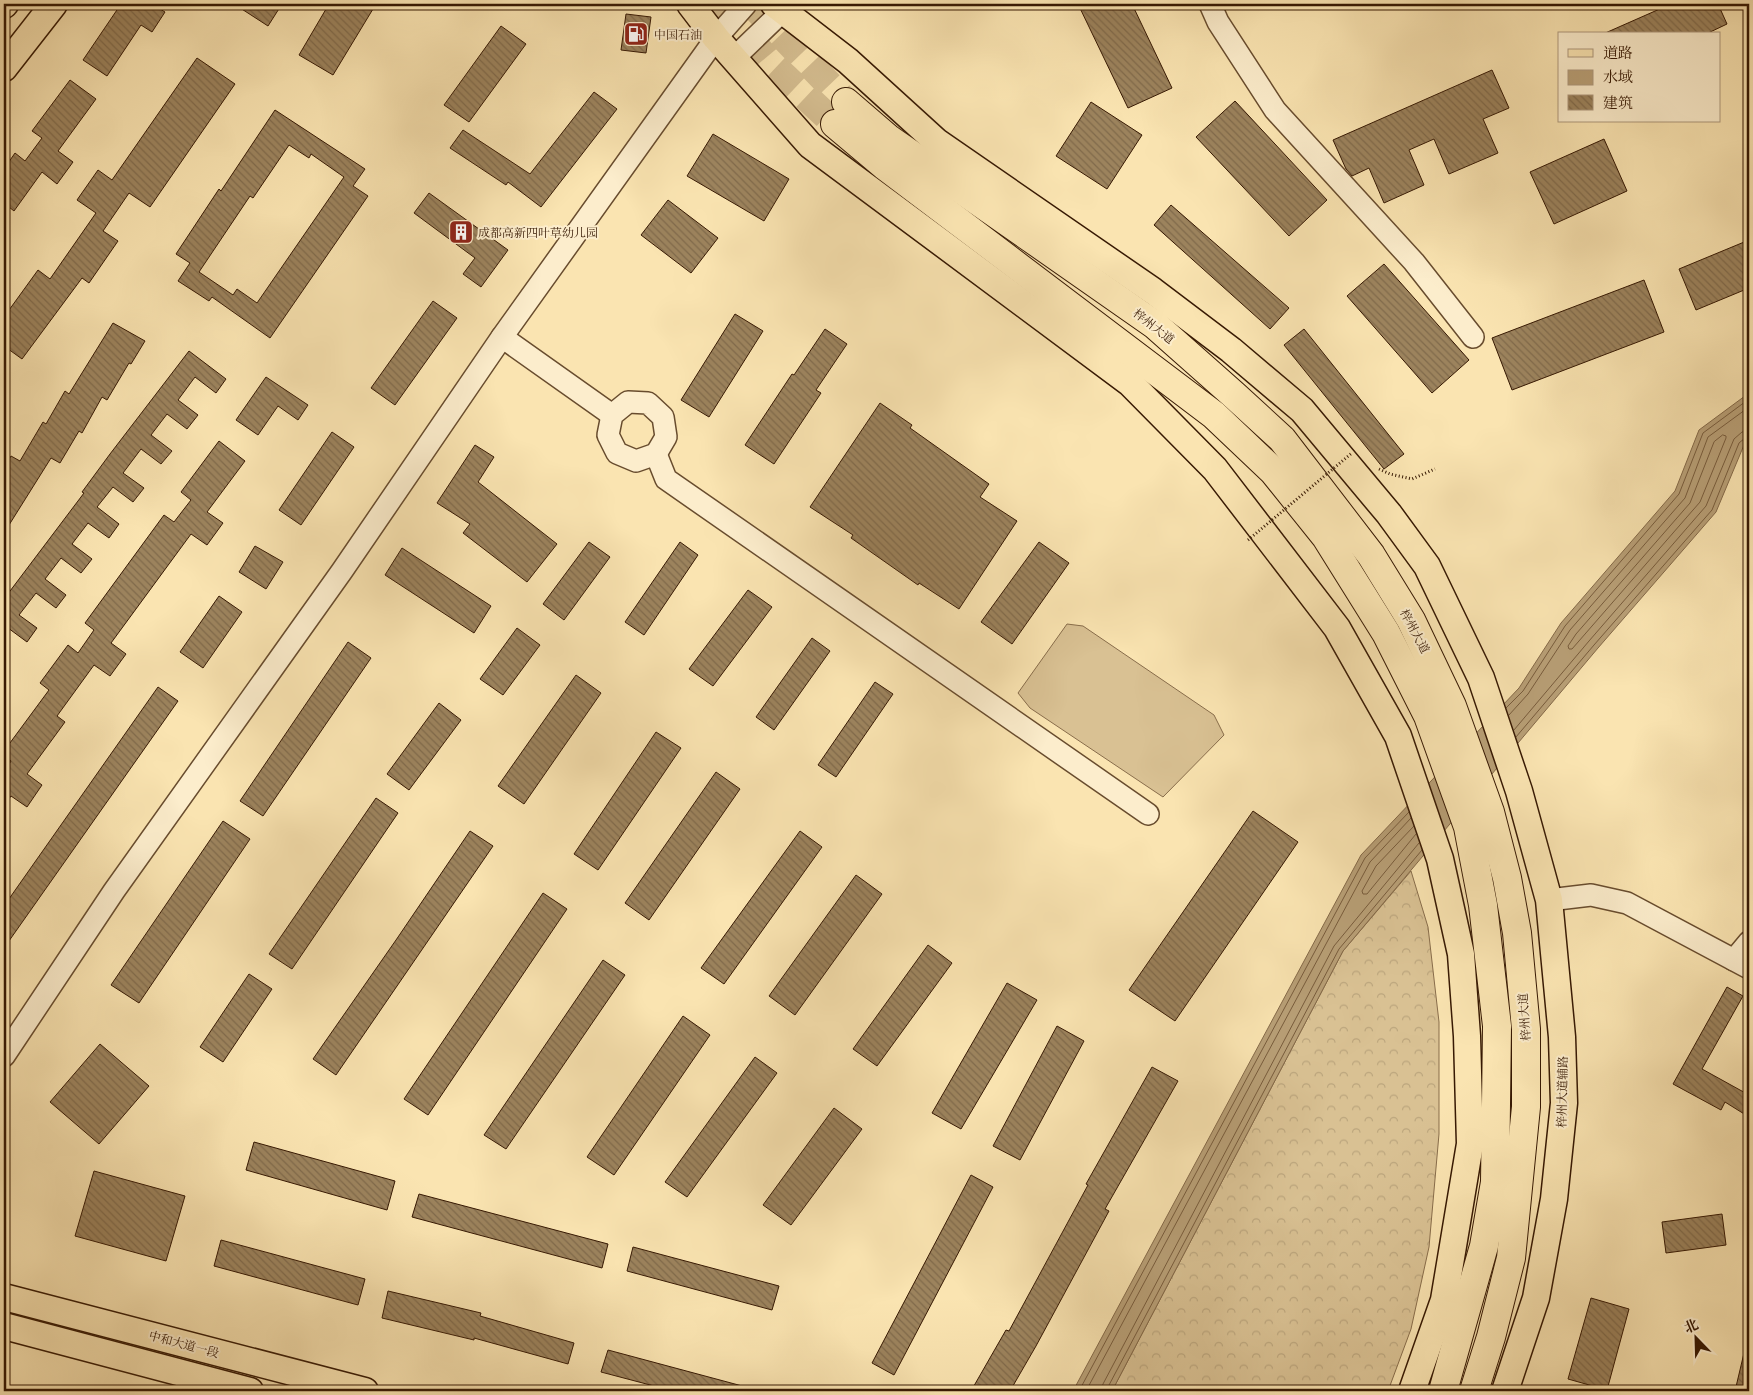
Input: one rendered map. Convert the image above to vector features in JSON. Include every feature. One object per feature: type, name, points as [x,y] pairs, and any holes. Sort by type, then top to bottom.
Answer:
[{"type":"highway","name":"梓州大道","points":[[841,113],[889,139],[1155,324],[1282,439],[1371,556],[1411,620],[1440,711],[1479,820],[1507,878],[1518,933],[1526,1029],[1526,1107],[1511,1258],[1491,1337],[1474,1391]]},
{"type":"highway","name":"梓州大道","points":[[1443,1391],[1484,1246],[1495,1182],[1497,1026],[1483,905],[1479,820]]},
{"type":"main road","points":[[4,68],[54,4]]},
{"type":"main road","points":[[690,4],[716,38],[810,146],[1130,383],[1215,469],[1337,628],[1398,736],[1440,859],[1461,954],[1467,1036],[1470,1144],[1444,1300],[1412,1391]]},
{"type":"main road","name":"梓州大道辅路","points":[[782,6],[848,61],[937,142],[1153,291],[1231,350],[1302,410],[1389,514],[1428,566],[1481,678],[1519,791],[1549,900],[1562,1037],[1564,1103],[1554,1199],[1536,1298],[1505,1391]]},
{"type":"main road","name":"中和大道一段","points":[[4,1297],[364,1391]]},
{"type":"main road","points":[[4,1326],[250,1391]]},
{"type":"street","points":[[4,1056],[114,891],[342,571],[502,337],[716,38],[746,4]]},
{"type":"street","points":[[1210,4],[1218,22],[1275,110],[1414,262],[1473,336]]},
{"type":"street","points":[[734,58],[782,6]]},
{"type":"street","points":[[502,337],[612,415]]},
{"type":"street","points":[[628,402],[648,403],[663,416],[666,437],[656,454],[636,461],[617,453],[608,435],[612,415],[628,402]]},
{"type":"street","points":[[656,454],[666,479],[1148,814]]},
{"type":"street","points":[[1549,900],[1591,895],[1627,903],[1742,964],[1749,942]]},
{"type":"path","points":[[1248,540],[1352,453],[1358,457]]},
{"type":"path","points":[[1376,468],[1390,474],[1412,479],[1435,469]]},
{"type":"green space","points":[[1067,624],[1083,626],[1214,715],[1224,735],[1163,797],[1030,708],[1018,693]]},
{"type":"green space","points":[[1411,871],[1428,927],[1439,1022],[1439,1134],[1429,1247],[1411,1329],[1388,1391],[1112,1391],[1343,951]]},
{"type":"water","points":[[1749,393],[1749,441],[1744,445],[1716,512],[1598,648],[1343,951],[1112,1391],[1073,1391],[1361,855],[1519,688],[1561,623],[1675,491],[1699,430]]},
{"type":"building","points":[[121,4],[152,4],[165,12],[152,32],[141,25],[107,76],[83,60]]},
{"type":"building","points":[[234,4],[282,4],[268,26]]},
{"type":"building","points":[[329,4],[376,4],[333,75],[299,55]]},
{"type":"building","points":[[1078,4],[1132,4],[1172,88],[1128,108]]},
{"type":"building","points":[[1671,4],[1718,4],[1727,24],[1710,32],[1608,32]]},
{"type":"building","points":[[626,14],[651,17],[646,53],[621,50]]},
{"type":"building","points":[[501,26],[526,44],[469,122],[444,105]]},
{"type":"building","points":[[197,58],[235,84],[150,207],[129,193],[103,231],[118,241],[89,283],[82,278],[22,359],[4,346],[4,317],[38,270],[50,279],[96,213],[77,200],[98,170],[112,180]]},
{"type":"building","points":[[1492,70],[1509,108],[1483,119],[1498,153],[1449,174],[1434,139],[1409,150],[1424,185],[1384,203],[1369,168],[1352,176],[1346,169],[1333,140]]},
{"type":"building","points":[[70,80],[96,99],[58,151],[73,162],[57,184],[42,172],[14,211],[4,203],[4,169],[15,153],[25,161],[42,138],[32,131]]},
{"type":"building","points":[[594,92],[617,109],[541,207],[508,182],[506,185],[450,148],[463,130],[530,174]]},
{"type":"building","points":[[1235,101],[1327,200],[1289,236],[1196,137]]},
{"type":"building","points":[[1091,102],[1142,135],[1107,189],[1056,156]]},
{"type":"building","points":[[275,110],[365,169],[353,186],[368,196],[270,338],[212,297],[209,301],[178,281],[190,263],[176,254],[219,189],[221,191]],"holes":[[[289,145],[309,158],[311,154],[344,177],[257,303],[237,289],[233,295],[199,272],[250,196],[253,198]]]},
{"type":"building","points":[[713,134],[789,179],[764,221],[687,176]]},
{"type":"building","points":[[1604,139],[1627,191],[1554,224],[1530,172]]},
{"type":"building","name":"成都高新四叶草幼儿园","points":[[429,193],[508,250],[481,287],[463,274],[475,258],[414,213]]},
{"type":"building","points":[[668,200],[718,238],[691,273],[641,235]]},
{"type":"building","points":[[1171,205],[1289,308],[1270,329],[1154,225]]},
{"type":"building","points":[[1749,240],[1749,288],[1696,310],[1679,269]]},
{"type":"building","points":[[1384,264],[1469,360],[1432,393],[1347,296]]},
{"type":"building","points":[[1644,280],[1664,332],[1512,390],[1492,338]]},
{"type":"building","points":[[433,301],[457,318],[395,405],[371,388]]},
{"type":"building","points":[[735,314],[763,331],[709,417],[681,400]]},
{"type":"building","points":[[113,323],[145,341],[131,364],[129,363],[107,400],[102,397],[82,433],[79,431],[60,463],[51,458],[4,533],[4,468],[11,456],[20,461],[43,422],[46,424],[65,391],[69,394]]},
{"type":"building","points":[[825,329],[847,344],[816,390],[821,393],[774,464],[745,445],[792,374],[794,375]]},
{"type":"building","points":[[1304,329],[1404,454],[1384,469],[1284,345]]},
{"type":"building","points":[[189,351],[226,379],[216,393],[195,377],[178,400],[198,415],[187,429],[167,414],[151,435],[172,451],[161,464],[141,449],[123,473],[144,488],[133,502],[113,487],[97,507],[119,524],[109,538],[88,523],[72,544],[92,559],[81,573],[61,558],[45,579],[66,595],[56,608],[36,593],[19,615],[37,628],[27,642],[4,625],[4,599],[84,493],[82,492],[110,454]]},
{"type":"building","points":[[266,377],[308,405],[298,420],[278,406],[258,435],[236,420]]},
{"type":"building","points":[[880,403],[912,425],[910,428],[989,484],[980,497],[1017,521],[959,609],[919,583],[918,585],[851,538],[853,535],[810,507]]},
{"type":"building","points":[[332,432],[354,447],[301,525],[279,510]]},
{"type":"building","points":[[219,441],[245,461],[207,512],[223,523],[207,545],[191,534],[111,643],[126,654],[110,676],[94,665],[57,716],[65,722],[27,774],[42,785],[27,807],[11,796],[4,806],[4,772],[11,761],[4,756],[4,751],[49,690],[40,683],[68,645],[78,653],[94,630],[85,623],[164,515],[174,522],[191,500],[181,492]]},
{"type":"building","points":[[475,445],[494,457],[478,482],[557,544],[527,582],[463,533],[470,524],[437,503]]},
{"type":"building","points":[[589,542],[610,557],[564,620],[543,604]]},
{"type":"building","points":[[680,542],[698,555],[644,635],[625,622]]},
{"type":"building","points":[[1039,542],[1069,563],[1012,644],[981,622]]},
{"type":"building","points":[[255,546],[283,562],[266,589],[239,572]]},
{"type":"building","points":[[402,548],[491,606],[474,633],[385,575]]},
{"type":"building","points":[[748,590],[772,607],[713,686],[689,669]]},
{"type":"building","points":[[219,596],[242,612],[203,668],[180,652]]},
{"type":"building","points":[[517,628],[540,645],[503,695],[480,679]]},
{"type":"building","points":[[812,638],[830,651],[774,730],[756,717]]},
{"type":"building","points":[[348,642],[371,658],[263,816],[240,801]]},
{"type":"building","points":[[576,675],[601,693],[524,804],[498,786]]},
{"type":"building","points":[[875,682],[893,694],[836,777],[818,765]]},
{"type":"building","points":[[158,687],[178,701],[4,948],[4,906]]},
{"type":"building","points":[[439,703],[461,720],[409,790],[387,774]]},
{"type":"building","points":[[656,732],[681,748],[598,870],[574,854]]},
{"type":"building","points":[[716,772],[740,789],[649,920],[625,903]]},
{"type":"building","points":[[376,798],[398,813],[292,969],[269,954]]},
{"type":"building","points":[[1253,811],[1298,842],[1175,1021],[1129,990]]},
{"type":"building","points":[[223,821],[250,839],[139,1003],[111,985]]},
{"type":"building","points":[[470,831],[493,846],[336,1075],[313,1059]]},
{"type":"building","points":[[800,831],[822,847],[724,984],[701,968]]},
{"type":"building","points":[[856,875],[882,894],[795,1015],[769,996]]},
{"type":"building","points":[[543,893],[567,909],[428,1115],[404,1099]]},
{"type":"building","points":[[928,945],[952,963],[877,1066],[853,1049]]},
{"type":"building","points":[[603,960],[625,975],[506,1149],[484,1135]]},
{"type":"building","points":[[249,974],[272,989],[223,1062],[200,1047]]},
{"type":"building","points":[[1007,983],[1037,1000],[961,1129],[932,1113]]},
{"type":"building","points":[[1727,987],[1743,996],[1702,1069],[1749,1095],[1749,1117],[1725,1102],[1721,1110],[1673,1084]]},
{"type":"building","points":[[683,1016],[710,1035],[614,1175],[587,1157]]},
{"type":"building","points":[[1057,1026],[1084,1041],[1020,1160],[993,1146]]},
{"type":"building","points":[[100,1044],[149,1086],[99,1144],[50,1102]]},
{"type":"building","points":[[755,1057],[777,1073],[687,1197],[665,1182]]},
{"type":"building","points":[[1152,1067],[1178,1081],[1105,1209],[1109,1211],[1036,1346],[1010,1391],[971,1391],[1006,1330],[1009,1331],[1088,1185],[1086,1184]]},
{"type":"building","points":[[834,1108],[862,1129],[791,1225],[763,1205]]},
{"type":"building","points":[[254,1142],[395,1181],[387,1210],[246,1170]]},
{"type":"building","points":[[94,1171],[185,1196],[166,1261],[75,1236]]},
{"type":"building","points":[[971,1175],[993,1187],[894,1375],[872,1363]]},
{"type":"building","points":[[419,1194],[608,1244],[602,1268],[412,1217]]},
{"type":"building","points":[[1722,1214],[1726,1245],[1666,1253],[1662,1222]]},
{"type":"building","points":[[221,1240],[365,1279],[358,1305],[214,1266]]},
{"type":"building","points":[[633,1247],[779,1286],[772,1310],[627,1271]]},
{"type":"building","points":[[388,1291],[481,1313],[480,1316],[574,1343],[568,1364],[474,1338],[474,1340],[382,1318]]},
{"type":"building","points":[[1591,1298],[1629,1309],[1607,1390],[1568,1379]]},
{"type":"building","points":[[608,1350],[746,1387],[745,1391],[673,1391],[601,1372]]},
{"type":"building","points":[[1744,1353],[1749,1354],[1749,1391],[1735,1391]]},
{"type":"tunnel","points":[[721,4],[768,61],[835,124]]},
{"type":"tunnel","points":[[752,4],[846,102]]},
{"type":"place","name":"中国石油","points":[[636,34]]},
{"type":"place","name":"成都高新四叶草幼儿园","points":[[461,232]]}]
